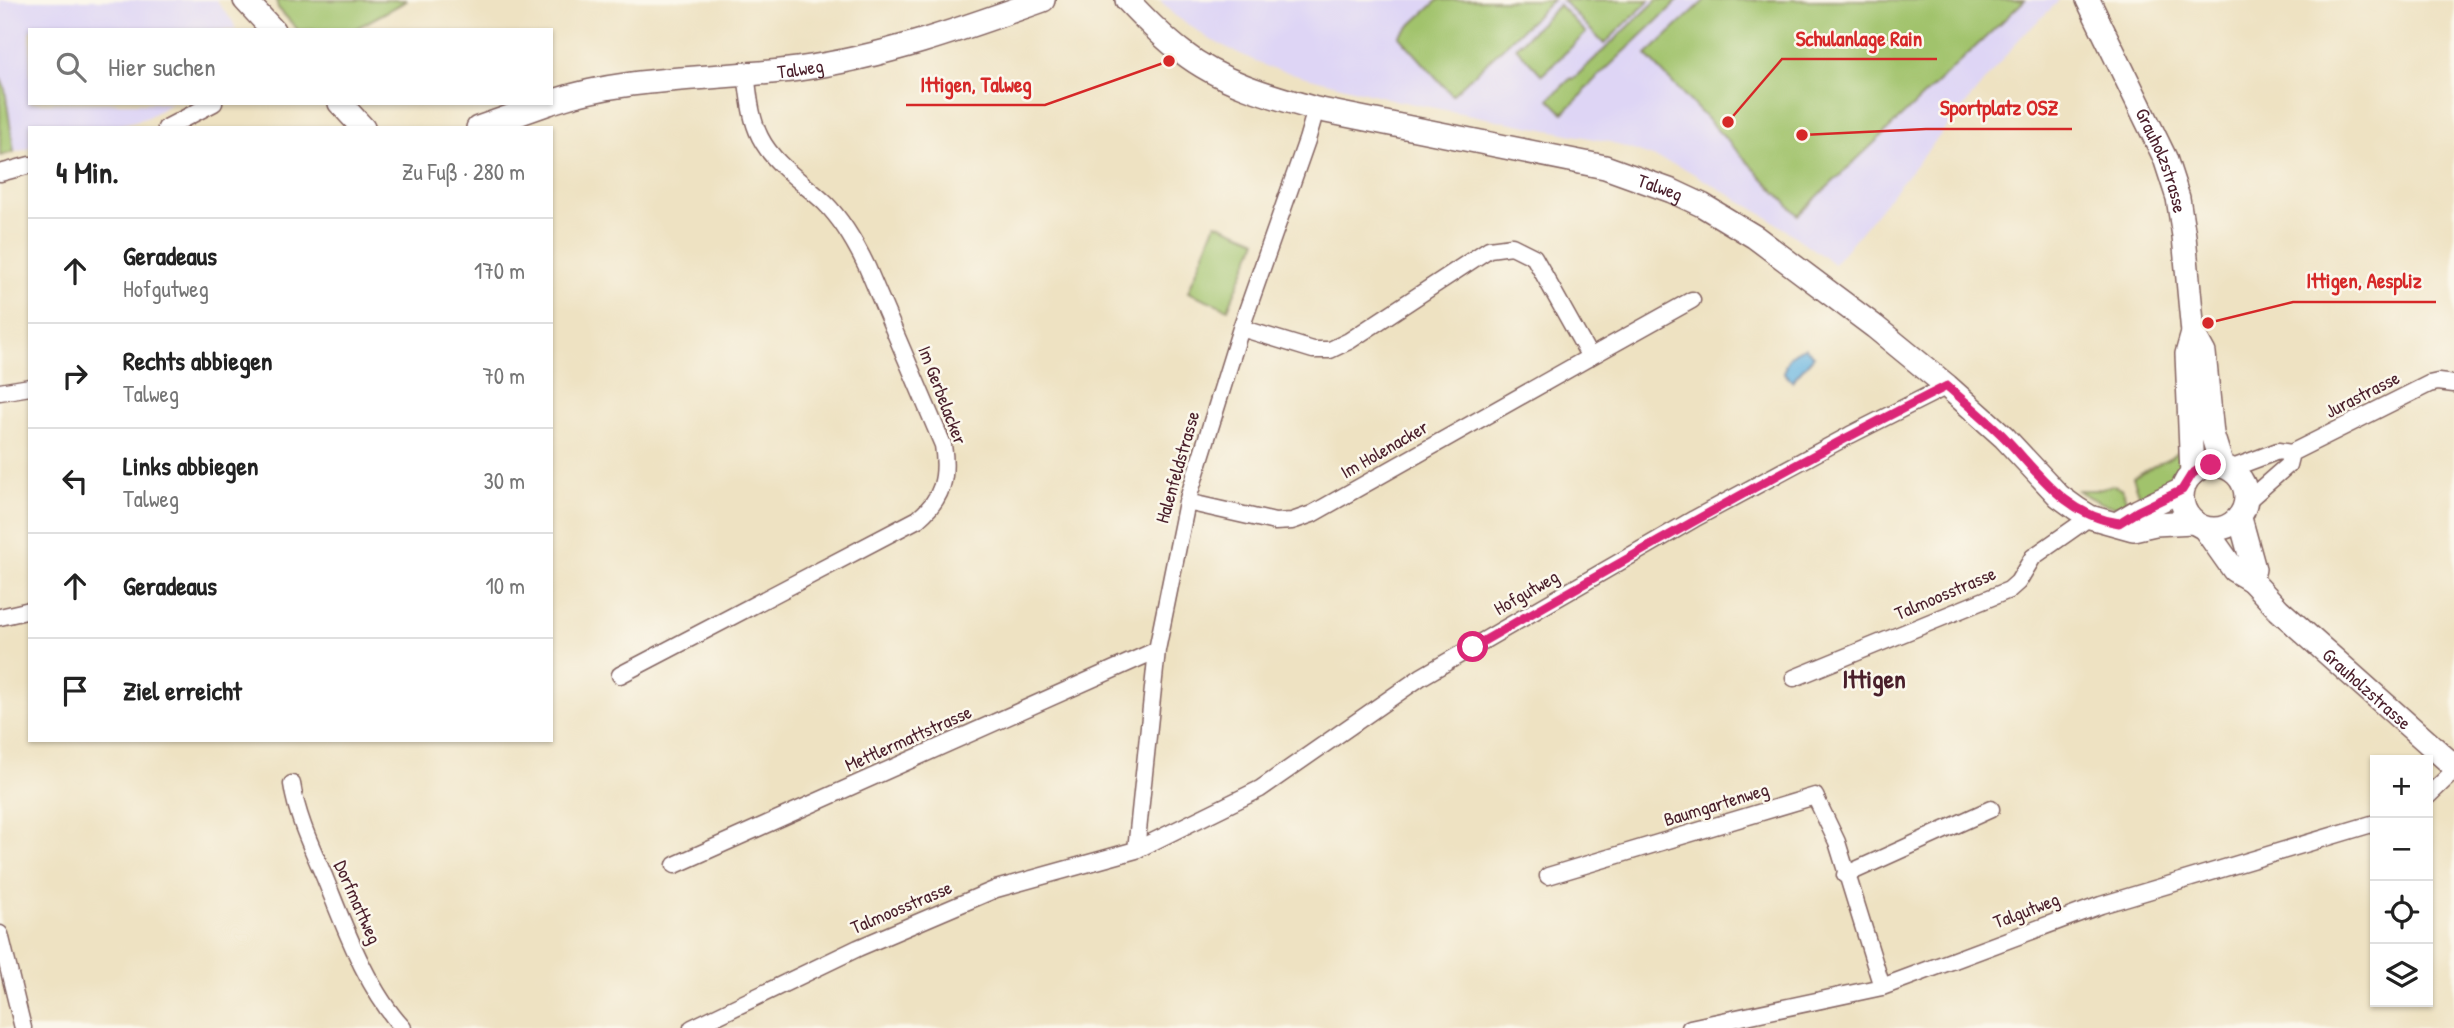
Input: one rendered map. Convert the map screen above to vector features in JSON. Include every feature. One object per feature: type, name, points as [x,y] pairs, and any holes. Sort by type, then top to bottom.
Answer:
[{"type":"street","name":"Talweg","points":[[553,102],[639,82],[795,69],[881,54],[928,41],[1044,0]]},
{"type":"street","name":"Talweg","points":[[1127,0],[1184,54],[1250,88],[1316,108],[1605,167],[1702,205],[1755,237],[1875,327],[2004,437],[2059,496],[2090,517],[2133,529],[2155,524],[2199,525]]},
{"type":"street","name":"Grauholzstrasse","points":[[2088,0],[2173,177],[2184,236],[2193,333],[2187,354],[2187,482]]},
{"type":"street","points":[[248,2],[271,28]]},
{"type":"street","name":"Im Gerbelacker","points":[[620,675],[918,520],[936,500],[943,484],[946,465],[943,444],[867,267],[835,215],[780,163],[761,140],[751,109],[746,73]]},
{"type":"street","points":[[170,126],[210,105]]},
{"type":"street","points":[[342,105],[361,126]]},
{"type":"street","name":"Talweg","points":[[484,126],[544,105]]},
{"type":"street","name":"Halenfeldstrasse","points":[[1136,850],[1157,650],[1187,502],[1241,328],[1316,108]]},
{"type":"street","points":[[0,173],[28,166]]},
{"type":"street","points":[[1241,328],[1313,350],[1330,350],[1349,341],[1489,249],[1512,246],[1534,257],[1590,357]]},
{"type":"street","name":"Im Holenacker","points":[[1187,502],[1275,522],[1292,521],[1312,514],[1692,300]]},
{"type":"street","name":"Grauholzstrasse","points":[[2193,333],[2204,353],[2212,433],[2226,468]]},
{"type":"street","name":"Jurastrasse","points":[[2226,468],[2278,451],[2291,453],[2429,384],[2454,384]]},
{"type":"street","name":"Hofgutweg","points":[[1136,850],[1260,789],[1421,677],[1694,519],[1947,386]]},
{"type":"street","points":[[0,392],[28,387]]},
{"type":"street","name":"Jurastrasse","points":[[2243,510],[2288,465],[2291,453]]},
{"type":"street","points":[[2119,523],[2187,482],[2201,468],[2226,468],[2242,480],[2247,494],[2243,510],[2254,569],[2251,580]]},
{"type":"street","points":[[2187,482],[2184,511],[2199,525],[2217,530],[2230,526],[2243,510]]},
{"type":"street","name":"Talmoosstrasse","points":[[1794,678],[2009,590],[2018,582],[2033,556],[2090,517]]},
{"type":"street","name":"Grauholzstrasse","points":[[2199,525],[2234,570],[2251,580],[2279,610],[2454,769]]},
{"type":"street","points":[[0,617],[28,610]]},
{"type":"street","name":"Mettlermattstrasse","points":[[675,866],[1157,650]]},
{"type":"street","points":[[2433,791],[2454,769]]},
{"type":"street","name":"Dorfmattweg","points":[[292,785],[295,807],[345,927],[381,997],[403,1028]]},
{"type":"street","name":"Baumgartenweg","points":[[1548,876],[1815,796],[1837,842],[1845,875],[1882,987]]},
{"type":"street","points":[[1845,875],[1991,809]]},
{"type":"street","name":"Talgutweg","points":[[1690,1028],[1882,987],[2101,905],[2370,824]]},
{"type":"street","name":"Talmoosstrasse","points":[[692,1028],[858,948],[996,889],[1136,850]]},
{"type":"street","points":[[0,934],[23,1028]]},
{"type":"shaded area","points":[[0,0],[216,0],[233,22],[235,28],[28,28],[28,105],[169,105],[146,118],[116,126],[28,126],[28,149],[0,156]]},
{"type":"shaded area","points":[[1160,0],[2060,0],[2021,37],[1834,264],[1769,218],[1684,168],[1610,142],[1399,101],[1268,67],[1211,40],[1174,15]]},
{"type":"green space","points":[[276,0],[408,0],[357,28],[296,28],[278,8]]},
{"type":"green space","points":[[1438,0],[1553,0],[1452,95],[1399,36]]},
{"type":"green space","points":[[1562,0],[1650,0],[1604,44]]},
{"type":"green space","points":[[1657,0],[1679,0],[1563,113],[1549,99]]},
{"type":"green space","points":[[1705,0],[2025,0],[1798,215],[1646,55]]},
{"type":"green space","points":[[1559,5],[1586,33],[1542,75],[1516,47]]},
{"type":"green space","points":[[0,77],[5,89],[14,152],[0,156]]},
{"type":"green space","points":[[1216,223],[1257,240],[1228,309],[1188,292]]},
{"type":"green space","points":[[2182,447],[2179,467],[2172,481],[2142,502],[2133,477],[2171,457]]},
{"type":"green space","points":[[2113,485],[2122,490],[2129,506],[2102,503],[2078,490],[2094,490]]},
{"type":"water","points":[[1805,348],[1814,356],[1792,381],[1784,373],[1786,364],[1793,354]]},
{"type":"place","name":"Ittigen, Talweg","points":[[1169,61]]},
{"type":"place","name":"Schulanlage Rain","points":[[1728,122]]},
{"type":"place","name":"Sportplatz OSZ","points":[[1802,135]]},
{"type":"place","name":"Ittigen, Aespliz","points":[[2208,323]]},
{"type":"district","name":"Ittigen","points":[[1874,678]]},
{"type":"route","points":[[1473,647],[1694,519],[1947,386],[2004,437],[2059,496],[2090,517],[2106,522],[2119,523],[2182,490],[2192,474],[2211,465]]}]
